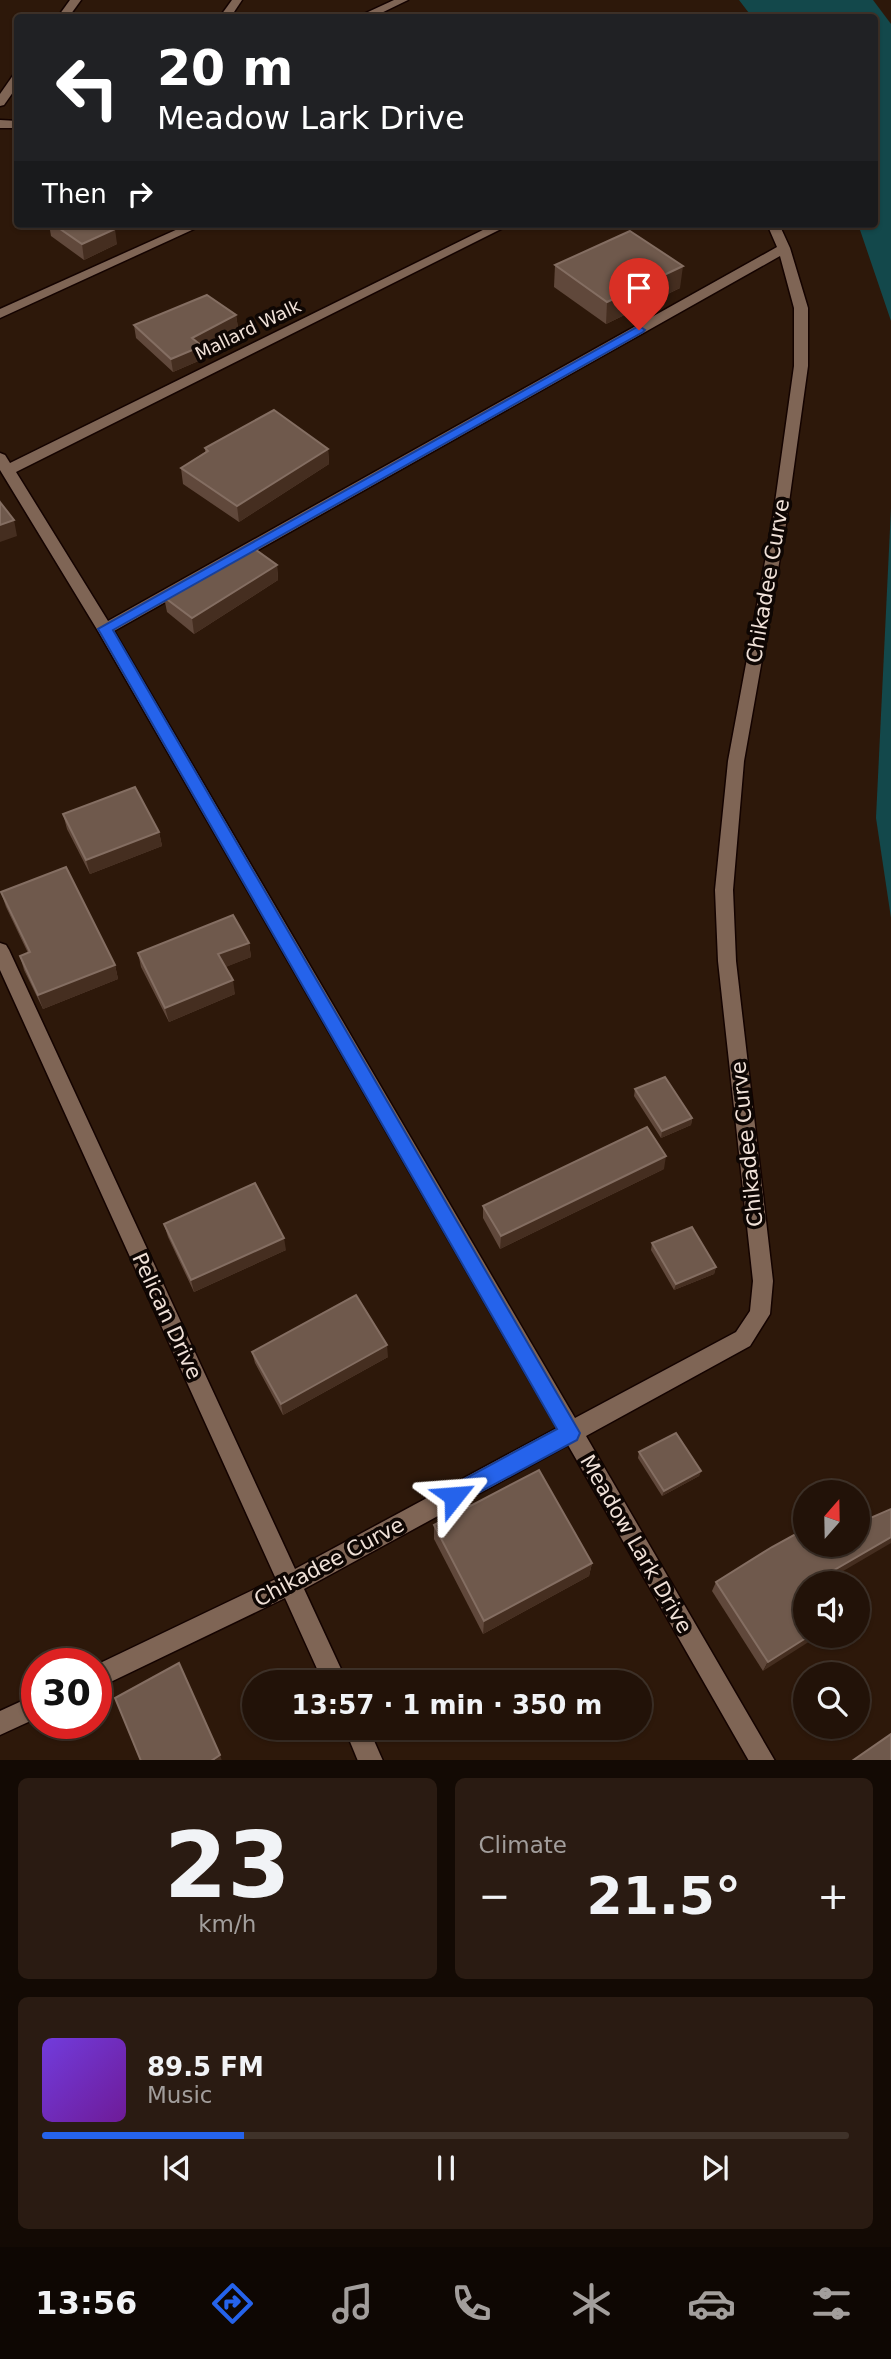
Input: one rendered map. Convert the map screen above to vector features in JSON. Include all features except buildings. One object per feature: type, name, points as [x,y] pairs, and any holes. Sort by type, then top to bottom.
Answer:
[{"type":"street","points":[[65,14],[76,0]]},
{"type":"street","points":[[226,14],[237,0]]},
{"type":"street","points":[[370,14],[403,0]]},
{"type":"street","points":[[0,103],[14,82]]},
{"type":"street","points":[[0,314],[190,228]]},
{"type":"street","name":"Mallard Walk","points":[[4,464],[497,228]]},
{"type":"street","name":"Chikadee Curve","points":[[112,1669],[290,1584],[743,1339],[760,1314],[763,1281],[727,961],[724,890],[736,761],[779,524],[801,366],[800,308],[784,248],[775,228]]},
{"type":"street","points":[[105,629],[784,248]]},
{"type":"street","name":"Meadow Lark Drive","points":[[4,464],[105,629],[570,1433],[763,1760]]},
{"type":"street","name":"Pelican Drive","points":[[0,950],[329,1670]]},
{"type":"street","points":[[0,1724],[21,1714]]},
{"type":"street","points":[[362,1740],[371,1760]]},
{"type":"water","points":[[739,0],[873,0],[891,24],[891,321],[859,228],[878,228],[878,14],[750,14]]},
{"type":"water","points":[[891,508],[891,918],[876,818]]},
{"type":"route","points":[[454,1496],[570,1433],[105,629],[639,330]]}]
